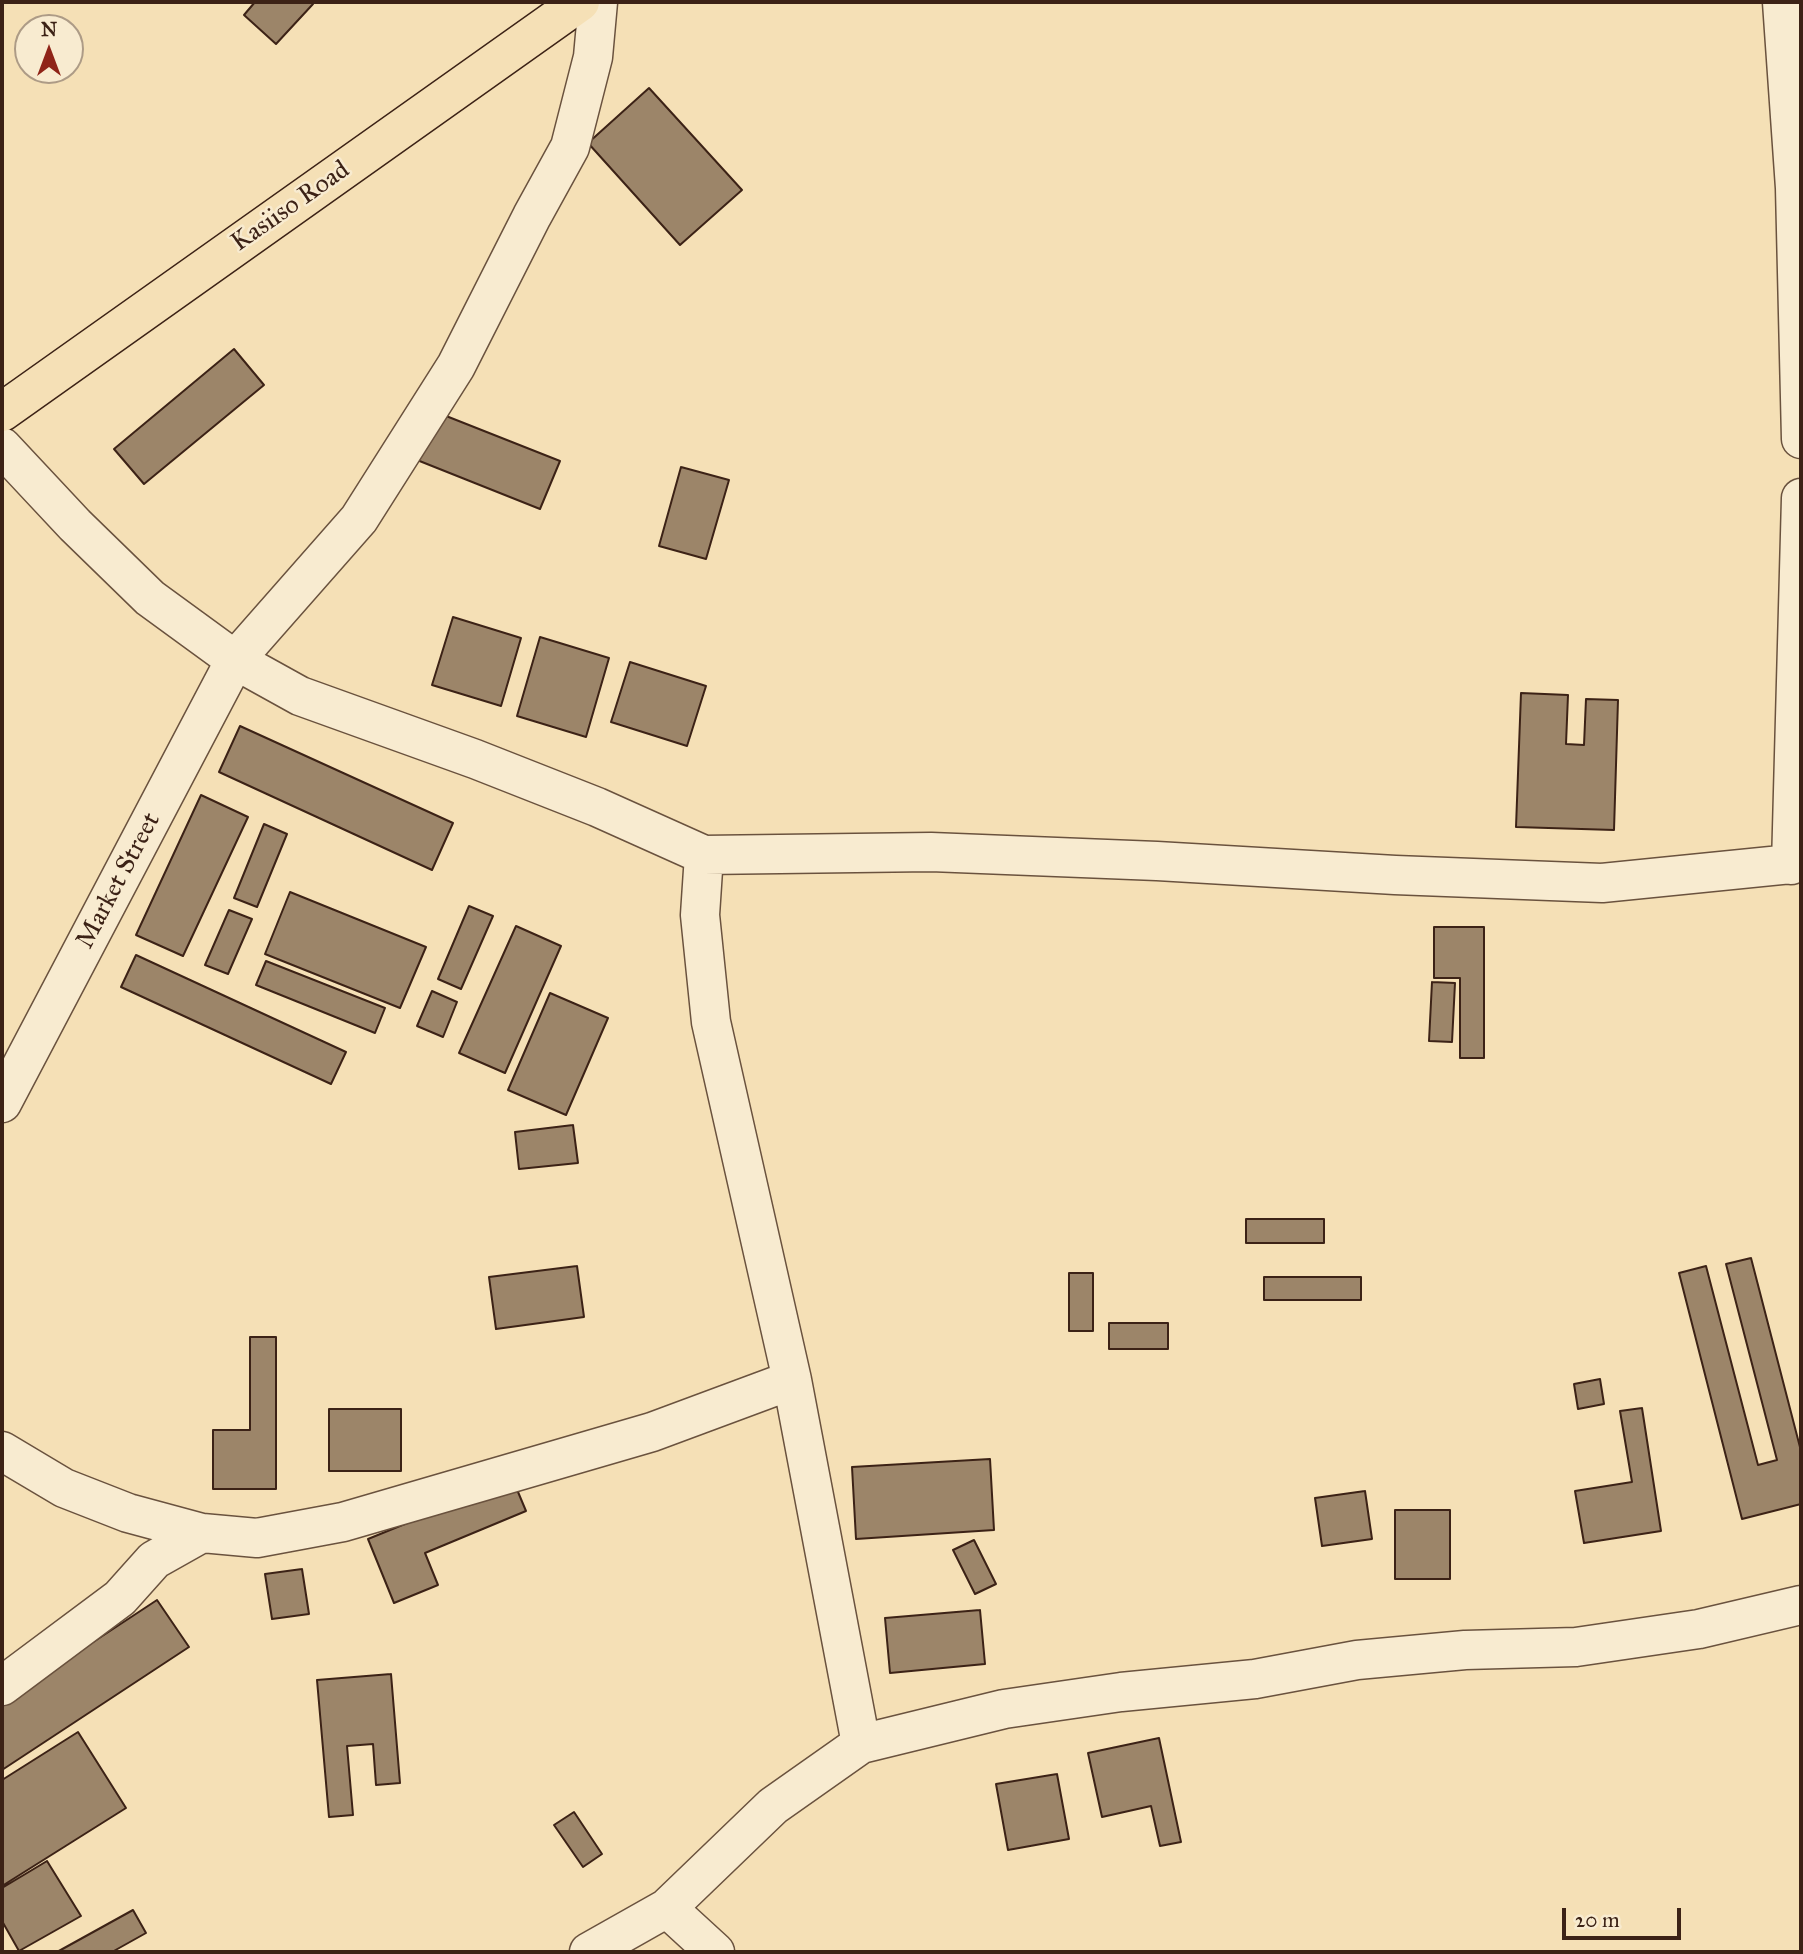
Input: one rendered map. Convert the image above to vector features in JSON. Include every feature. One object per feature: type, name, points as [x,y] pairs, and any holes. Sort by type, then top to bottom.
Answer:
[{"type":"main road","name":"Kasiiso Road","points":[[2,412],[580,2]]},
{"type":"street","name":"Market Street","points":[[2,1103],[235,660],[359,519],[456,366],[570,147],[593,57],[598,2]]},
{"type":"street","points":[[1782,2],[1795,188],[1801,439]]},
{"type":"street","points":[[2,447],[75,525],[150,598],[235,660],[300,696],[585,802],[704,855],[931,852],[1602,883],[1796,864],[1801,498]]},
{"type":"street","points":[[704,855],[700,915],[711,1022],[792,1380],[861,1744]]},
{"type":"street","points":[[2,1451],[64,1488],[128,1513],[202,1533],[257,1538],[343,1522],[652,1432],[792,1380]]},
{"type":"street","points":[[2,1686],[120,1598],[153,1560],[202,1533]]},
{"type":"street","points":[[589,1952],[667,1908],[773,1805],[861,1744],[1030,1705],[1121,1692],[1255,1679],[1357,1660],[1465,1650],[1576,1647],[1699,1629],[1801,1605]]},
{"type":"street","points":[[667,1908],[715,1952]]},
{"type":"building","points":[[255,2],[313,4],[276,44],[244,15]]},
{"type":"building","points":[[649,88],[742,190],[680,245],[588,143]]},
{"type":"building","points":[[234,349],[264,385],[144,484],[114,449]]},
{"type":"building","points":[[436,412],[560,461],[540,509],[417,460]]},
{"type":"building","points":[[681,467],[729,480],[706,559],[659,546]]},
{"type":"building","points":[[453,617],[521,638],[501,706],[432,685]]},
{"type":"building","points":[[540,637],[609,658],[586,737],[517,716]]},
{"type":"building","points":[[630,662],[706,686],[687,746],[611,722]]},
{"type":"building","points":[[1521,693],[1568,695],[1566,744],[1584,745],[1586,699],[1618,700],[1614,830],[1516,827]]},
{"type":"building","points":[[240,726],[453,823],[432,870],[219,772]]},
{"type":"building","points":[[201,795],[248,817],[183,956],[136,935]]},
{"type":"building","points":[[264,824],[287,834],[257,907],[234,898]]},
{"type":"building","points":[[290,892],[426,947],[400,1008],[265,954]]},
{"type":"building","points":[[469,906],[493,916],[461,989],[438,979]]},
{"type":"building","points":[[229,910],[252,919],[228,974],[205,965]]},
{"type":"building","points":[[516,926],[561,946],[505,1073],[459,1053]]},
{"type":"building","points":[[1434,927],[1484,927],[1484,1058],[1460,1058],[1460,978],[1434,978]]},
{"type":"building","points":[[136,955],[346,1052],[331,1084],[121,987]]},
{"type":"building","points":[[266,961],[385,1008],[375,1033],[256,985]]},
{"type":"building","points":[[1432,982],[1455,983],[1452,1042],[1429,1041]]},
{"type":"building","points":[[432,991],[457,1002],[443,1037],[417,1026]]},
{"type":"building","points":[[550,993],[608,1018],[566,1115],[508,1090]]},
{"type":"building","points":[[573,1125],[578,1163],[519,1169],[515,1132]]},
{"type":"building","points":[[1246,1219],[1324,1219],[1324,1243],[1246,1243]]},
{"type":"building","points":[[1751,1258],[1801,1451],[1801,1504],[1742,1519],[1679,1273],[1706,1266],[1758,1465],[1777,1460],[1726,1264]]},
{"type":"building","points":[[577,1266],[584,1317],[496,1329],[489,1277]]},
{"type":"building","points":[[1069,1273],[1093,1273],[1093,1331],[1069,1331]]},
{"type":"building","points":[[1264,1277],[1361,1277],[1361,1300],[1264,1300]]},
{"type":"building","points":[[1109,1323],[1168,1323],[1168,1349],[1109,1349]]},
{"type":"building","points":[[250,1337],[276,1337],[276,1489],[213,1489],[213,1430],[250,1430]]},
{"type":"building","points":[[1600,1379],[1604,1404],[1578,1409],[1574,1384]]},
{"type":"building","points":[[1642,1408],[1661,1531],[1584,1543],[1575,1491],[1632,1482],[1620,1411]]},
{"type":"building","points":[[329,1409],[401,1409],[401,1471],[329,1471]]},
{"type":"building","points":[[990,1459],[994,1530],[856,1539],[852,1467]]},
{"type":"building","points":[[513,1480],[526,1511],[425,1553],[438,1585],[394,1603],[368,1539]]},
{"type":"building","points":[[1365,1491],[1372,1539],[1322,1546],[1315,1498]]},
{"type":"building","points":[[1395,1510],[1450,1510],[1450,1579],[1395,1579]]},
{"type":"building","points":[[974,1540],[996,1584],[975,1594],[953,1550]]},
{"type":"building","points":[[302,1569],[309,1614],[272,1619],[265,1574]]},
{"type":"building","points":[[157,1600],[189,1647],[2,1770],[2,1702]]},
{"type":"building","points":[[980,1610],[985,1664],[890,1673],[885,1618]]},
{"type":"building","points":[[391,1674],[400,1783],[376,1785],[373,1744],[347,1746],[353,1815],[329,1817],[317,1680]]},
{"type":"building","points":[[78,1732],[126,1808],[2,1886],[2,1780]]},
{"type":"building","points":[[1159,1738],[1181,1842],[1160,1846],[1151,1806],[1102,1817],[1088,1753]]},
{"type":"building","points":[[1057,1774],[1069,1839],[1008,1850],[996,1784]]},
{"type":"building","points":[[574,1812],[602,1854],[583,1867],[554,1825]]},
{"type":"building","points":[[47,1861],[81,1916],[19,1951],[2,1921],[2,1888]]},
{"type":"building","points":[[133,1910],[146,1933],[112,1952],[57,1952]]}]
